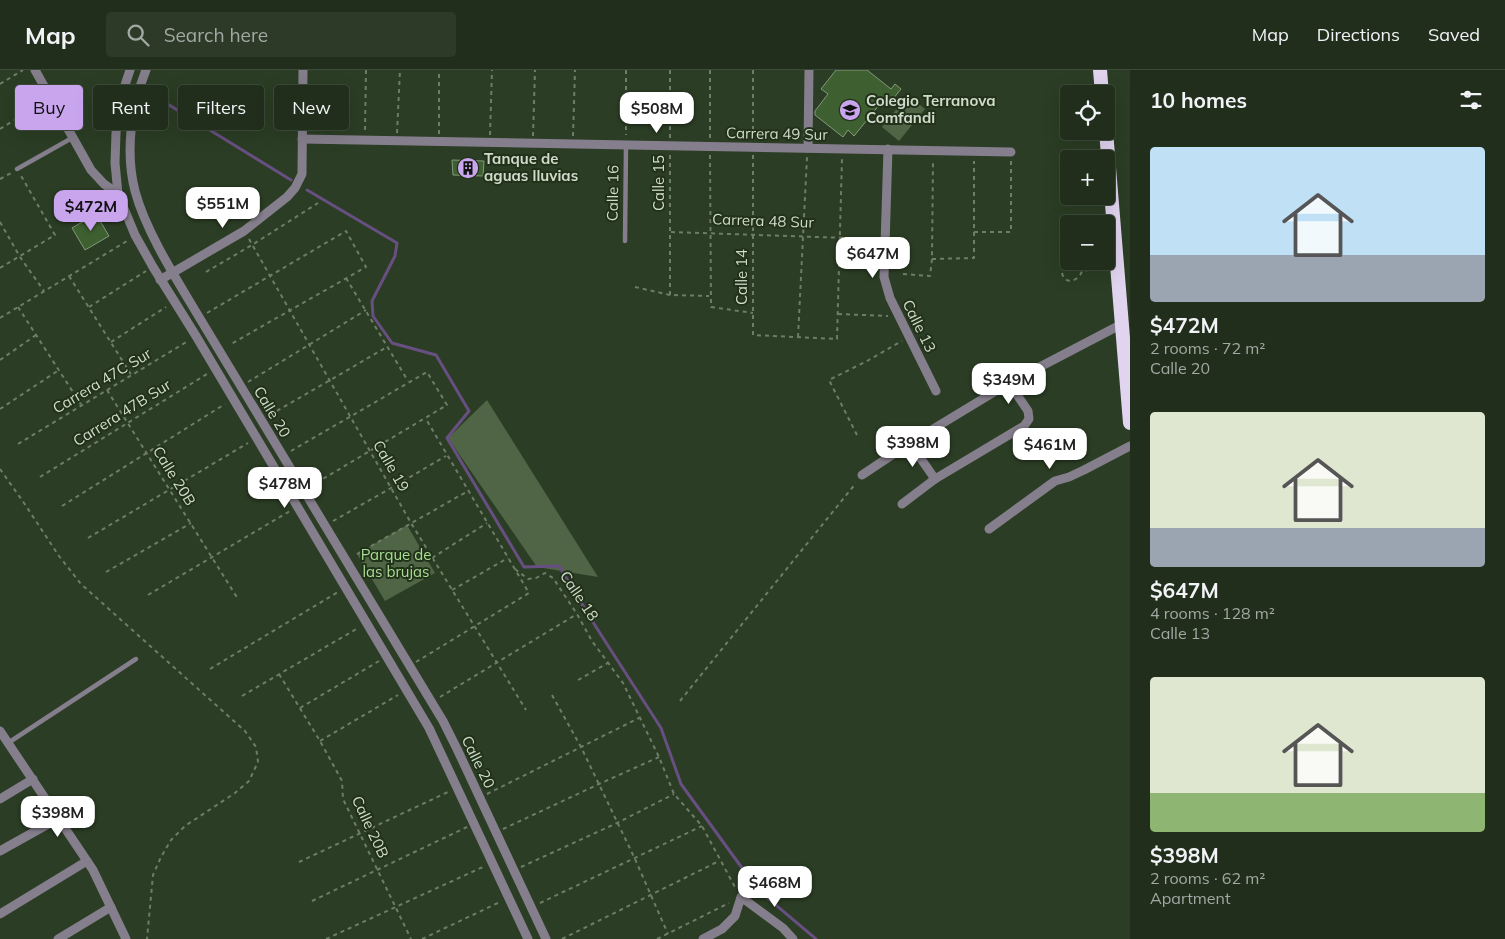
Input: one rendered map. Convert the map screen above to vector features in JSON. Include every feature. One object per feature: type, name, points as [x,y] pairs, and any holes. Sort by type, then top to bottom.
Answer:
[{"type":"highway","points":[[1100,70],[1101,85]]},
{"type":"highway","points":[[1107,140],[1111,215]]},
{"type":"highway","points":[[1115,268],[1125,313],[1130,423]]},
{"type":"street","name":"Calle 20","points":[[35,70],[43,85]]},
{"type":"street","name":"Calle 20","points":[[130,70],[120,100],[115,163],[118,194],[135,235],[160,280],[216,369],[408,690],[429,728],[528,939]]},
{"type":"street","name":"Calle 20","points":[[146,70],[135,105],[131,133],[131,163],[135,191],[146,222],[173,273],[240,386],[432,702],[457,748],[546,939]]},
{"type":"street","points":[[160,280],[244,230],[287,197],[295,188],[302,174],[302,70]]},
{"type":"street","points":[[808,148],[809,70]]},
{"type":"street","name":"Calle 20","points":[[68,130],[91,170],[104,184],[118,194]]},
{"type":"street","name":"Carrera 49 Sur","points":[[302,139],[1011,152]]},
{"type":"street","name":"Calle 13","points":[[888,149],[884,277],[898,316],[936,391]]},
{"type":"street","points":[[862,475],[910,443],[1125,313]]},
{"type":"street","points":[[902,504],[935,479],[1024,426],[1029,419],[1028,412],[1009,383]]},
{"type":"street","points":[[910,443],[935,479]]},
{"type":"street","points":[[990,529],[1055,481],[1069,477],[1130,446]]},
{"type":"street","points":[[0,731],[4,745],[32,779],[93,870],[126,939]]},
{"type":"street","points":[[0,798],[32,779]]},
{"type":"street","points":[[0,851],[59,818]]},
{"type":"street","points":[[0,914],[87,861]]},
{"type":"street","points":[[703,939],[722,929],[735,916],[740,897],[783,928],[793,939]]},
{"type":"street","points":[[58,939],[111,907]]},
{"type":"lane","points":[[17,169],[72,138]]},
{"type":"lane","name":"Calle 16","points":[[625,241],[626,146]]},
{"type":"lane","points":[[4,745],[136,659]]},
{"type":"path","points":[[0,84],[22,70]]},
{"type":"path","points":[[364,140],[366,70]]},
{"type":"path","points":[[397,141],[400,70]]},
{"type":"path","points":[[439,70],[439,141]]},
{"type":"path","points":[[490,142],[492,70]]},
{"type":"path","points":[[532,143],[534,70]]},
{"type":"path","points":[[573,144],[575,70]]},
{"type":"path","points":[[626,70],[626,146]]},
{"type":"path","name":"Calle 15","points":[[670,70],[670,295]]},
{"type":"path","points":[[710,70],[710,307],[753,313]]},
{"type":"path","name":"Calle 14","points":[[753,70],[753,335],[798,337]]},
{"type":"path","points":[[0,129],[15,120]]},
{"type":"path","points":[[808,148],[798,337],[837,339],[842,148]]},
{"type":"path","points":[[903,274],[930,276],[932,259],[933,150]]},
{"type":"path","points":[[932,259],[974,258],[974,151]]},
{"type":"path","points":[[974,232],[1012,232],[1011,152]]},
{"type":"path","points":[[0,179],[17,169],[55,235],[0,268]]},
{"type":"path","points":[[206,272],[318,203]]},
{"type":"path","points":[[0,223],[20,257],[44,291]]},
{"type":"path","name":"Calle 19","points":[[244,230],[411,523],[526,710]]},
{"type":"path","points":[[199,317],[346,231],[366,267],[231,344]]},
{"type":"path","name":"Carrera 48 Sur","points":[[670,232],[886,239]]},
{"type":"path","points":[[0,318],[135,235]]},
{"type":"path","points":[[1072,261],[1078,263],[1081,267],[1114,264],[1082,271],[1076,280],[1070,281],[1062,273],[1066,263],[1072,261]]},
{"type":"path","points":[[89,307],[153,267]]},
{"type":"path","points":[[69,276],[132,376]]},
{"type":"path","points":[[346,278],[408,382]]},
{"type":"path","points":[[635,287],[670,295],[710,296]]},
{"type":"path","points":[[111,342],[175,302]]},
{"type":"path","points":[[18,307],[82,406]]},
{"type":"path","points":[[240,386],[366,310]]},
{"type":"path","points":[[838,314],[898,316]]},
{"type":"path","points":[[0,360],[36,336]]},
{"type":"path","name":"Carrera 47C Sur","points":[[18,444],[196,336]]},
{"type":"path","points":[[858,435],[829,380],[909,337]]},
{"type":"path","points":[[261,421],[386,347]]},
{"type":"path","name":"Carrera 47B Sur","points":[[40,477],[216,369]]},
{"type":"path","points":[[0,409],[59,370]]},
{"type":"path","points":[[282,456],[427,372],[447,405],[304,491]]},
{"type":"path","name":"Calle 20B","points":[[107,390],[238,599]]},
{"type":"path","points":[[62,506],[234,399]]},
{"type":"path","points":[[410,666],[529,593],[425,418]]},
{"type":"path","points":[[88,538],[257,438]]},
{"type":"path","points":[[324,526],[446,455]]},
{"type":"path","points":[[0,469],[24,502],[58,556],[81,584],[245,731],[256,747],[258,762],[249,781],[235,793],[185,826],[171,840],[161,857],[153,875],[147,939]]},
{"type":"path","points":[[680,701],[862,475]]},
{"type":"path","points":[[358,554],[468,491]]},
{"type":"path","points":[[148,595],[298,506]]},
{"type":"path","points":[[106,572],[191,523]]},
{"type":"path","points":[[432,558],[487,523]]},
{"type":"path","points":[[452,590],[508,558]]},
{"type":"path","name":"Calle 18","points":[[515,569],[528,579],[536,578],[545,573],[552,578],[577,614],[592,641],[623,683],[659,757],[674,794],[702,826],[740,897]]},
{"type":"path","points":[[210,669],[346,587]]},
{"type":"path","points":[[432,702],[577,614]]},
{"type":"path","points":[[242,696],[367,622]]},
{"type":"path","points":[[300,708],[387,656]]},
{"type":"path","points":[[578,680],[608,663]]},
{"type":"path","name":"Calle 20B","points":[[279,674],[342,780],[343,799],[411,939]]},
{"type":"path","points":[[320,741],[408,690]]},
{"type":"path","points":[[552,695],[599,784],[668,934]]},
{"type":"path","points":[[480,797],[639,718]]},
{"type":"path","points":[[497,832],[659,757]]},
{"type":"path","points":[[298,862],[457,788]]},
{"type":"path","points":[[514,870],[617,823],[674,794]]},
{"type":"path","points":[[312,901],[473,824]]},
{"type":"path","points":[[531,908],[702,826]]},
{"type":"path","points":[[562,939],[720,861]]},
{"type":"path","points":[[326,939],[492,863]]},
{"type":"path","points":[[657,939],[740,897]]},
{"type":"path","points":[[422,939],[509,898]]},
{"type":"green space","points":[[908,95],[925,109],[899,141],[882,127]]},
{"type":"green space","points":[[487,400],[598,577],[537,567],[448,438]]},
{"type":"green space","name":"Parque de las brujas","points":[[407,525],[435,573],[385,601],[357,554]]},
{"type":"building","points":[[836,70],[867,70],[891,89],[895,84],[901,89],[889,104],[884,100],[880,104],[854,136],[848,130],[843,137],[815,115],[815,111],[828,94],[821,89]]},
{"type":"building","name":"Tanque de aguas lluvias","points":[[452,160],[484,161],[483,176],[453,175]]},
{"type":"building","points":[[96,214],[109,236],[85,250],[72,228]]},
{"type":"waterway","points":[[168,104],[291,180]]},
{"type":"waterway","points":[[307,190],[397,243],[395,256],[372,301],[373,316],[392,343],[436,355],[469,411],[447,438],[524,567],[559,566],[661,728],[681,784],[758,890],[816,939]]},
{"type":"place","name":"Colegio Terranova Comfandi","points":[[850,110]]},
{"type":"place","name":"Tanque de aguas lluvias","points":[[468,168]]}]
